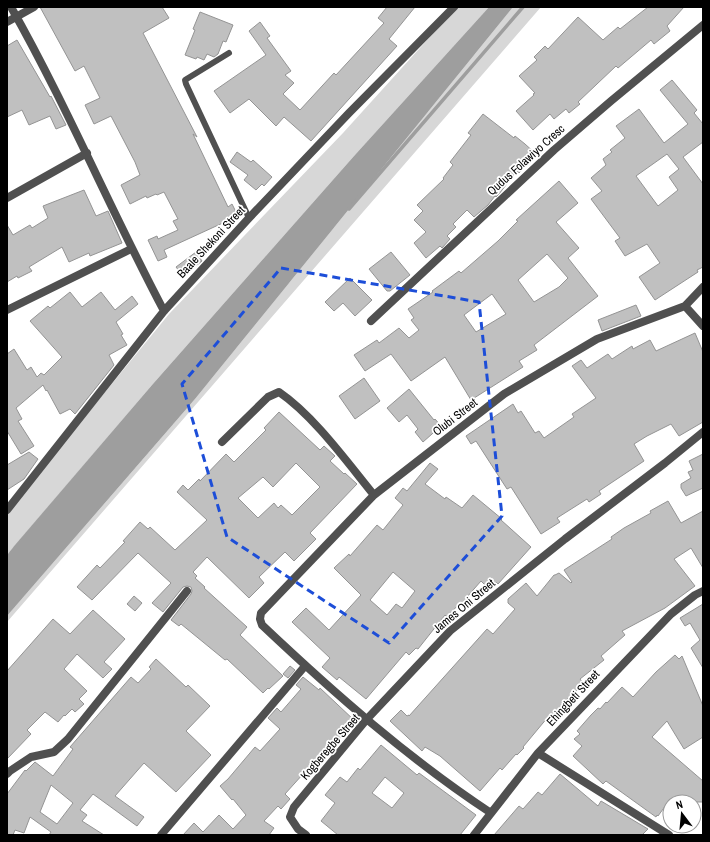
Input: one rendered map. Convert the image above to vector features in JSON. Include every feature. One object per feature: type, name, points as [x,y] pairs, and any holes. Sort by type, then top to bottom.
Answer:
[{"type":"street","points":[[11,7],[87,153],[131,249],[164,311]]},
{"type":"street","points":[[7,22],[34,7]]},
{"type":"street","name":"Baale Shekoni Street","points":[[7,510],[164,311],[349,113],[453,8]]},
{"type":"street","name":"Qudus Folawiyo Cresc","points":[[371,320],[554,150],[703,25]]},
{"type":"street","points":[[7,198],[87,153]]},
{"type":"street","points":[[7,310],[131,249]]},
{"type":"street","name":"Olubi Street","points":[[305,666],[262,625],[260,619],[261,613],[374,495],[504,394],[597,339],[685,306],[703,287]]},
{"type":"street","points":[[685,306],[703,326]]},
{"type":"street","points":[[222,442],[268,397],[279,392],[287,397],[315,424],[374,495]]},
{"type":"street","name":"James Oni Street","points":[[367,719],[450,631],[565,539],[665,463],[703,432]]},
{"type":"street","name":"Ehingbeti Street","points":[[474,835],[538,753],[671,614],[694,595],[703,590]]},
{"type":"street","points":[[7,774],[31,757],[54,752],[68,739],[187,591]]},
{"type":"street","points":[[161,835],[305,666],[367,719]]},
{"type":"street","name":"Kogberegbe Street","points":[[306,835],[298,829],[290,817],[294,807],[367,719],[454,788],[491,813]]},
{"type":"street","points":[[538,753],[662,833]]},
{"type":"lane","points":[[230,53],[185,80],[250,218]]},
{"type":"highlighted area","points":[[281,268],[479,302],[502,516],[389,643],[227,537],[182,384]]},
{"type":"shaded area","points":[[457,7],[489,7],[354,156],[152,385],[7,555],[7,512],[169,314],[343,133]]},
{"type":"shaded area","points":[[489,7],[513,7],[195,399],[7,616],[7,555],[152,385],[354,156]]},
{"type":"shaded area","points":[[513,7],[541,7],[7,622],[7,616],[195,399]]},
{"type":"building","points":[[40,7],[162,7],[169,18],[143,33],[197,137],[193,134],[228,207],[232,204],[238,216],[164,250],[167,257],[158,261],[148,240],[157,236],[158,239],[178,230],[173,221],[178,219],[164,192],[147,198],[146,196],[130,204],[121,185],[140,175],[135,162],[111,116],[94,124],[85,105],[100,98],[84,66],[75,71]]},
{"type":"building","points":[[387,7],[415,7],[389,39],[397,46],[311,141],[284,117],[276,126],[249,99],[230,113],[214,91],[266,55],[249,31],[260,22],[270,36],[267,38],[291,71],[285,75],[294,83],[283,94],[300,110],[334,73],[336,75],[384,23],[378,18]]},
{"type":"building","points":[[648,7],[684,7],[667,26],[670,31],[654,44],[651,40],[618,68],[616,66],[578,102],[580,104],[569,113],[566,109],[554,119],[550,114],[533,130],[516,111],[535,93],[519,76],[537,60],[534,57],[545,46],[548,49],[578,17],[603,40],[618,27],[620,29]]},
{"type":"building","points":[[200,12],[233,25],[226,42],[223,41],[218,54],[214,57],[207,54],[204,60],[185,55],[195,30],[193,29]]},
{"type":"building","points":[[17,40],[50,97],[51,96],[66,125],[56,129],[50,116],[29,125],[22,110],[7,117],[7,46]]},
{"type":"building","points":[[672,80],[697,110],[694,113],[703,124],[703,142],[683,157],[703,184],[703,267],[697,270],[698,272],[655,300],[639,277],[660,263],[647,244],[625,256],[615,241],[620,238],[591,199],[602,191],[591,178],[606,165],[603,159],[612,152],[610,150],[625,138],[616,126],[639,109],[664,143],[688,124],[660,90]],"holes":[[[667,154],[679,169],[669,177],[678,190],[658,206],[636,176]]]},
{"type":"building","points":[[483,114],[514,138],[515,136],[536,154],[519,173],[517,171],[499,194],[496,197],[495,196],[488,205],[474,217],[467,210],[453,224],[456,227],[447,236],[450,239],[442,248],[440,246],[426,258],[414,243],[426,232],[414,220],[423,211],[417,205],[444,179],[443,178],[453,165],[450,162],[471,135],[468,133]]},
{"type":"building","points":[[237,152],[251,162],[253,160],[272,177],[264,186],[262,184],[256,190],[244,180],[248,175],[230,162]]},
{"type":"building","points":[[559,181],[578,203],[556,222],[579,248],[568,258],[598,296],[534,345],[537,350],[519,361],[523,367],[471,400],[445,357],[411,381],[391,354],[365,371],[354,355],[377,340],[379,343],[399,328],[409,338],[419,330],[411,320],[414,318],[408,309],[433,292],[432,291],[459,271],[461,273],[498,241],[518,221],[516,220]],"holes":[[[547,254],[568,278],[559,287],[534,302],[518,280]],[[492,294],[506,314],[476,332],[464,315]]]},
{"type":"building","points":[[84,190],[96,216],[108,211],[122,243],[90,256],[89,253],[69,262],[62,247],[29,267],[32,271],[18,278],[17,276],[7,282],[7,225],[13,235],[30,225],[32,228],[48,218],[43,206]]},
{"type":"building","points":[[196,252],[202,261],[183,276],[176,267]]},
{"type":"building","points":[[391,252],[410,275],[390,291],[387,291],[369,269]]},
{"type":"building","points":[[350,278],[372,300],[355,316],[343,303],[334,311],[325,302]]},
{"type":"building","points":[[70,292],[82,307],[101,292],[115,310],[132,296],[138,304],[116,322],[127,345],[109,355],[114,365],[75,414],[70,409],[60,414],[43,385],[16,408],[22,419],[18,421],[34,446],[21,454],[7,431],[7,354],[14,349],[27,370],[31,367],[37,377],[41,373],[44,375],[62,357],[30,321],[48,306],[50,308]]},
{"type":"building","points":[[636,305],[641,316],[602,331],[598,320]]},
{"type":"building","points":[[695,333],[703,352],[703,422],[679,436],[671,424],[634,444],[644,461],[599,491],[601,494],[589,502],[587,499],[557,518],[560,522],[541,534],[511,487],[507,489],[476,441],[471,444],[466,436],[513,404],[518,413],[521,411],[535,433],[539,431],[544,438],[574,417],[572,414],[596,398],[572,366],[581,360],[587,368],[608,354],[612,359],[632,346],[633,349],[650,340],[656,351]]},
{"type":"building","points":[[364,378],[380,401],[355,419],[339,396]]},
{"type":"building","points":[[409,389],[434,420],[435,419],[441,426],[423,442],[415,432],[418,429],[407,415],[399,422],[387,408]]},
{"type":"building","points":[[279,412],[320,450],[324,446],[335,456],[330,461],[357,484],[310,533],[316,539],[294,561],[285,552],[259,577],[264,583],[249,598],[207,557],[193,572],[197,576],[195,578],[205,587],[204,588],[247,627],[240,635],[283,676],[263,693],[227,659],[225,660],[181,624],[179,626],[171,620],[191,594],[191,587],[183,587],[163,612],[152,603],[171,583],[138,553],[92,600],[77,587],[97,565],[100,568],[125,542],[123,541],[140,522],[148,529],[150,527],[175,550],[207,520],[177,492],[183,485],[188,490],[199,479],[200,481],[226,454],[234,462],[266,430],[264,428]],"holes":[[[296,463],[320,487],[292,515],[281,505],[278,508],[274,503],[258,518],[238,498],[263,477],[273,487]]]},
{"type":"building","points":[[29,452],[38,459],[24,479],[7,490],[7,465]]},
{"type":"building","points":[[703,454],[703,488],[686,496],[681,488],[681,484],[691,478],[688,472],[693,470],[689,461]]},
{"type":"building","points":[[430,463],[438,469],[425,484],[445,499],[446,497],[462,508],[473,495],[502,519],[501,520],[531,547],[498,584],[496,582],[490,590],[481,581],[467,597],[469,598],[461,606],[459,604],[447,617],[445,615],[418,649],[416,648],[409,655],[406,652],[366,699],[339,677],[337,680],[322,667],[330,658],[292,622],[306,608],[329,630],[361,595],[334,568],[349,554],[350,556],[377,525],[383,530],[403,505],[395,498],[403,488],[407,491]],"holes":[[[393,572],[415,591],[402,608],[396,604],[387,615],[370,600]]]},
{"type":"building","points":[[668,501],[681,523],[703,511],[703,568],[691,548],[674,559],[695,586],[665,608],[622,631],[625,635],[601,656],[604,660],[580,679],[584,684],[564,702],[566,704],[550,719],[548,717],[523,747],[524,748],[517,755],[516,754],[502,770],[500,768],[480,791],[440,756],[425,747],[422,751],[390,721],[401,710],[409,716],[487,629],[493,634],[515,609],[508,603],[508,599],[526,583],[537,596],[554,575],[559,573],[571,583],[572,582],[564,570],[612,539],[611,537],[624,528],[651,513],[650,511]]},
{"type":"building","points":[[134,596],[142,603],[135,611],[127,604]]},
{"type":"building","points":[[703,604],[703,668],[691,648],[700,640],[690,623],[685,626],[680,618]]},
{"type":"building","points":[[93,610],[125,639],[104,662],[112,669],[103,678],[77,654],[64,669],[87,691],[79,699],[84,704],[75,712],[72,709],[58,722],[45,712],[27,730],[31,734],[7,759],[7,671],[53,619],[70,634]]},
{"type":"building","points":[[675,655],[679,659],[682,656],[703,706],[703,737],[684,749],[667,721],[652,737],[703,781],[703,802],[702,794],[662,794],[662,810],[656,817],[606,781],[603,784],[573,756],[582,746],[574,739],[580,734],[577,731],[591,715],[598,708],[600,709],[606,702],[607,703],[622,687],[633,697],[656,672]]},
{"type":"building","points":[[156,659],[186,687],[188,685],[210,706],[186,731],[211,755],[176,792],[144,763],[115,796],[144,817],[137,826],[93,794],[80,810],[87,815],[82,821],[104,835],[49,835],[51,832],[30,817],[24,833],[15,830],[13,835],[7,835],[7,794],[25,770],[26,771],[35,762],[53,776],[73,749],[70,747],[131,677],[138,683],[151,669],[149,667]],"holes":[[[51,785],[73,803],[57,824],[40,812]]]},
{"type":"building","points":[[290,666],[295,670],[288,678],[283,674]]},
{"type":"building","points":[[303,677],[319,690],[320,688],[355,721],[334,745],[331,743],[285,794],[290,799],[281,809],[278,806],[264,821],[274,828],[269,835],[183,835],[194,823],[203,832],[219,815],[233,829],[246,815],[220,786],[228,779],[255,747],[260,751],[280,729],[268,718],[277,708],[281,712],[301,689],[296,685]]},
{"type":"building","points":[[381,745],[417,775],[419,773],[476,815],[460,835],[338,835],[321,821],[335,803],[325,795],[340,777],[347,782],[358,768],[360,770]],"holes":[[[385,777],[404,793],[392,808],[372,793]]]},
{"type":"building","points":[[560,774],[598,806],[601,801],[648,829],[642,835],[494,835],[519,806],[523,809],[538,792],[542,795]]},
{"type":"waterway","points":[[349,209],[523,7]]}]
